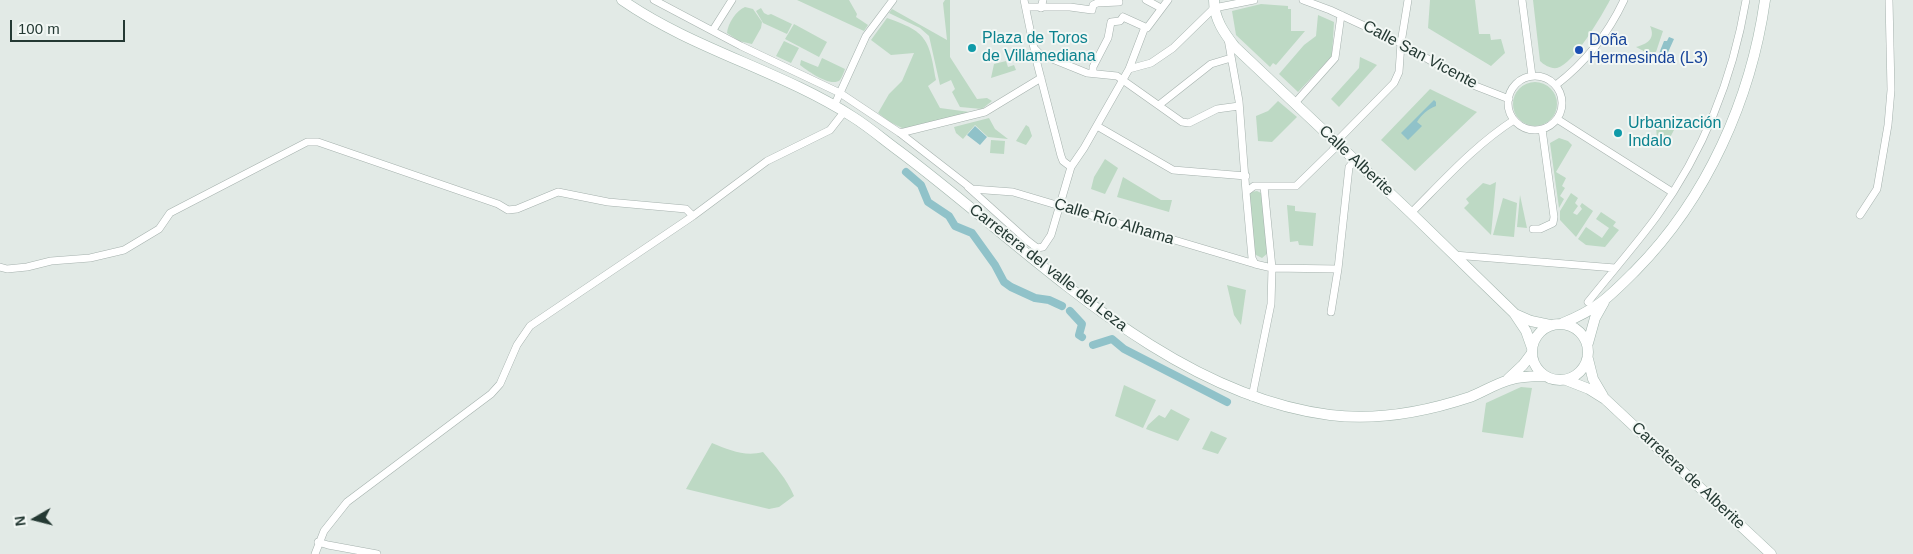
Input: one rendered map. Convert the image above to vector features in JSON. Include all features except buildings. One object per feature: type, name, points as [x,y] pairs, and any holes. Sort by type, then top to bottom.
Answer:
[{"type":"main road","name":"Carretera del valle del Leza","points":[[622,0],[681,35],[804,89],[844,112],[923,169],[1046,269],[1128,331],[1200,374],[1252,396],[1294,410],[1333,416],[1368,418],[1406,414],[1436,408],[1474,395],[1507,380],[1526,376],[1545,376]]},
{"type":"main road","points":[[1604,302],[1595,318],[1588,343],[1588,359],[1580,372],[1566,380],[1545,376],[1536,366],[1532,350],[1536,336],[1550,325],[1563,323],[1583,315],[1604,302],[1659,246],[1698,191],[1725,138],[1740,101],[1762,28],[1765,0]]},
{"type":"main road","name":"Calle Alberite","points":[[1214,4],[1216,17],[1235,47],[1411,212],[1514,313],[1526,331],[1532,350]]},
{"type":"main road","name":"Calle Alberite","points":[[1514,313],[1530,321],[1550,325]]},
{"type":"main road","points":[[1563,323],[1576,327],[1588,343]]},
{"type":"main road","name":"Carretera del valle del Leza","points":[[1507,380],[1523,365],[1532,350]]},
{"type":"main road","name":"Carretera de Alberite","points":[[1588,359],[1593,379],[1605,399]]},
{"type":"main road","name":"Carretera de Alberite","points":[[1566,380],[1588,389],[1605,399],[1771,554]]},
{"type":"street","points":[[654,0],[741,46],[810,77],[840,93],[900,133],[963,182],[987,206],[1036,248],[1043,247],[1050,234],[1071,167],[1084,148],[1129,69],[1144,27]]},
{"type":"street","points":[[713,30],[732,0]]},
{"type":"street","points":[[834,106],[866,36],[892,0]]},
{"type":"street","points":[[1146,0],[1161,8]]},
{"type":"street","points":[[1124,17],[1147,28],[1168,0]]},
{"type":"street","points":[[1129,69],[1151,63],[1173,48],[1214,4],[1254,0]]},
{"type":"street","name":"Calle San Vicente","points":[[1303,0],[1322,4],[1401,43],[1466,81],[1509,98]]},
{"type":"street","points":[[1097,126],[1173,170],[1246,179],[1250,185],[1296,186],[1333,150],[1336,142],[1394,83],[1400,72],[1401,43],[1408,0]]},
{"type":"street","points":[[1522,0],[1532,76]]},
{"type":"street","points":[[1556,85],[1592,52],[1614,22],[1624,0]]},
{"type":"street","points":[[1588,302],[1658,214],[1704,136],[1727,81],[1746,0]]},
{"type":"street","points":[[1860,215],[1877,189],[1888,125],[1891,90],[1890,0]]},
{"type":"street","points":[[1071,167],[1061,156],[1040,78],[1025,3],[1071,3],[1092,10],[1093,5],[1105,1],[1120,1],[1124,17]]},
{"type":"street","points":[[1294,102],[1335,58],[1341,15]]},
{"type":"street","points":[[1093,72],[1093,67],[1108,38],[1111,22],[1120,21],[1124,17]]},
{"type":"street","points":[[1228,37],[1239,106],[1251,252],[1258,265],[1266,265],[1271,253]]},
{"type":"street","points":[[1035,49],[1040,54],[1087,73],[1093,72],[1117,76],[1182,122],[1190,123],[1217,109],[1239,106]]},
{"type":"street","points":[[1159,106],[1211,64],[1231,58]]},
{"type":"street","points":[[1541,76],[1556,85],[1562,102],[1561,111],[1557,119],[1550,125],[1542,129],[1527,128],[1514,120],[1509,107],[1509,98],[1516,84],[1524,78],[1541,76]]},
{"type":"street","points":[[900,133],[985,112],[1040,78]]},
{"type":"street","points":[[315,554],[318,542],[324,531],[347,502],[491,394],[500,384],[517,345],[530,326],[693,216],[767,161],[830,130],[844,112]]},
{"type":"street","points":[[1557,119],[1672,192]]},
{"type":"street","points":[[1411,212],[1465,159],[1491,136],[1514,120]]},
{"type":"street","points":[[1533,229],[1540,229],[1554,223],[1542,129]]},
{"type":"street","points":[[0,267],[7,269],[28,267],[51,261],[90,258],[124,250],[159,230],[170,212],[307,142],[318,142],[498,204],[508,210],[517,209],[558,192],[608,202],[686,209],[693,216]]},
{"type":"street","points":[[1331,312],[1338,269],[1349,167],[1355,160]]},
{"type":"street","name":"Calle Río Alhama","points":[[963,182],[972,189],[1013,192],[1272,268]]},
{"type":"street","points":[[1246,192],[1260,186]]},
{"type":"street","points":[[1252,396],[1271,304],[1271,253],[1260,186]]},
{"type":"street","points":[[1454,255],[1615,268]]},
{"type":"street","points":[[1272,268],[1338,269]]},
{"type":"street","points":[[318,542],[377,554]]},
{"type":"green space","points":[[797,0],[849,0],[857,14],[856,17],[868,25],[864,31]]},
{"type":"green space","points":[[945,0],[950,0],[950,57],[977,99],[987,98],[992,101],[982,109],[960,107],[952,92],[955,89],[951,80],[940,85],[929,36],[920,28],[889,13],[892,9],[947,40],[943,3]]},
{"type":"green space","points":[[1430,0],[1475,0],[1479,34],[1490,34],[1491,40],[1501,39],[1505,53],[1491,66],[1428,28]]},
{"type":"green space","points":[[1533,0],[1610,0],[1579,49],[1564,65],[1555,68],[1540,61]]},
{"type":"green space","points":[[1261,4],[1288,6],[1288,9],[1291,9],[1291,31],[1305,31],[1276,65],[1273,63],[1270,67],[1236,35],[1232,11]]},
{"type":"green space","points":[[745,7],[753,9],[762,22],[761,28],[752,44],[739,41],[727,33],[733,18]]},
{"type":"green space","points":[[761,8],[764,13],[771,14],[792,24],[787,34],[763,23],[756,11]]},
{"type":"green space","points":[[1318,15],[1334,22],[1332,56],[1298,92],[1279,74],[1304,45],[1316,36]]},
{"type":"green space","points":[[887,18],[911,28],[924,39],[931,55],[936,80],[928,86],[940,108],[977,113],[904,129],[878,113],[889,94],[902,81],[914,53],[891,55],[871,40]]},
{"type":"green space","points":[[794,24],[827,42],[819,57],[785,39]]},
{"type":"green space","points":[[1650,26],[1663,31],[1653,56],[1636,47],[1644,44],[1651,38],[1652,31]]},
{"type":"green space","points":[[784,41],[799,48],[791,63],[776,56]]},
{"type":"green space","points":[[1360,57],[1377,65],[1339,107],[1331,99],[1359,68]]},
{"type":"green space","points":[[822,58],[845,69],[840,80],[831,82],[825,80],[800,65],[801,60],[818,67]]},
{"type":"green space","points":[[1006,61],[1008,67],[1014,65],[1016,70],[991,78],[994,64]]},
{"type":"green space","points":[[1531,82],[1539,82],[1551,88],[1557,104],[1551,120],[1539,126],[1531,126],[1519,120],[1513,108],[1513,100],[1519,88]]},
{"type":"green space","points":[[1430,89],[1477,112],[1415,171],[1381,140]]},
{"type":"green space","points":[[1278,101],[1297,117],[1272,142],[1258,141],[1256,116],[1268,111]]},
{"type":"green space","points":[[989,118],[995,129],[1008,139],[988,137],[975,125],[963,139],[956,133],[954,127]]},
{"type":"green space","points":[[1664,122],[1674,130],[1666,145],[1657,141],[1656,125],[1660,127]]},
{"type":"green space","points":[[1026,125],[1029,127],[1032,136],[1026,145],[1016,141]]},
{"type":"green space","points":[[1559,138],[1568,141],[1572,145],[1556,172],[1566,178],[1562,186],[1565,188],[1560,196],[1564,199],[1559,208],[1550,143]]},
{"type":"green space","points":[[991,140],[1005,141],[1004,154],[990,153]]},
{"type":"green space","points":[[1105,159],[1118,168],[1105,194],[1091,189],[1094,177]]},
{"type":"green space","points":[[1123,177],[1161,200],[1172,200],[1169,212],[1117,197]]},
{"type":"green space","points":[[1496,182],[1491,235],[1464,208],[1469,203],[1466,199],[1483,183],[1490,185]]},
{"type":"green space","points":[[1257,191],[1261,193],[1263,199],[1268,253],[1262,258],[1254,254],[1249,195],[1251,192]]},
{"type":"green space","points":[[1571,193],[1578,198],[1575,203],[1578,206],[1573,213],[1577,215],[1582,209],[1580,206],[1582,203],[1593,211],[1576,237],[1560,220],[1560,211]]},
{"type":"green space","points":[[1520,195],[1527,228],[1517,227]]},
{"type":"green space","points":[[1503,198],[1517,203],[1514,237],[1493,235]]},
{"type":"green space","points":[[1287,205],[1295,206],[1295,211],[1316,213],[1313,246],[1299,245],[1298,241],[1290,242]]},
{"type":"green space","points":[[1601,212],[1616,222],[1613,226],[1619,230],[1605,247],[1586,245],[1578,239],[1586,227],[1602,238],[1609,228],[1596,219]]},
{"type":"green space","points":[[1227,285],[1246,290],[1241,325],[1234,315]]},
{"type":"green space","points":[[1124,385],[1156,400],[1143,428],[1115,416]]},
{"type":"green space","points":[[1521,387],[1532,388],[1523,438],[1482,432],[1486,403]]},
{"type":"green space","points":[[1171,409],[1190,419],[1178,441],[1146,429],[1159,415],[1165,418]]},
{"type":"green space","points":[[1211,431],[1227,438],[1218,454],[1202,449]]},
{"type":"green space","points":[[712,443],[743,453],[763,452],[784,478],[794,496],[779,507],[769,509],[686,489]]},
{"type":"water","points":[[1669,37],[1674,39],[1665,59],[1658,56],[1664,41],[1667,41]]},
{"type":"water","points":[[1434,100],[1436,106],[1421,117],[1417,122],[1422,126],[1408,140],[1401,133]]},
{"type":"water","points":[[975,126],[987,137],[980,145],[967,135]]},
{"type":"waterway","points":[[906,172],[921,185],[928,202],[949,216],[955,226],[972,233],[995,265],[1004,282],[1035,298],[1049,300],[1062,306]]},
{"type":"waterway","points":[[1070,311],[1082,324],[1079,335],[1082,337]]},
{"type":"waterway","points":[[1093,345],[1112,339],[1124,349],[1227,402]]},
{"type":"place","name":"Plaza de Toros de Villamediana","points":[[972,48]]},
{"type":"place","name":"Doña Hermesinda (L3)","points":[[1579,50]]},
{"type":"place","name":"Urbanización Indalo","points":[[1618,133]]}]
